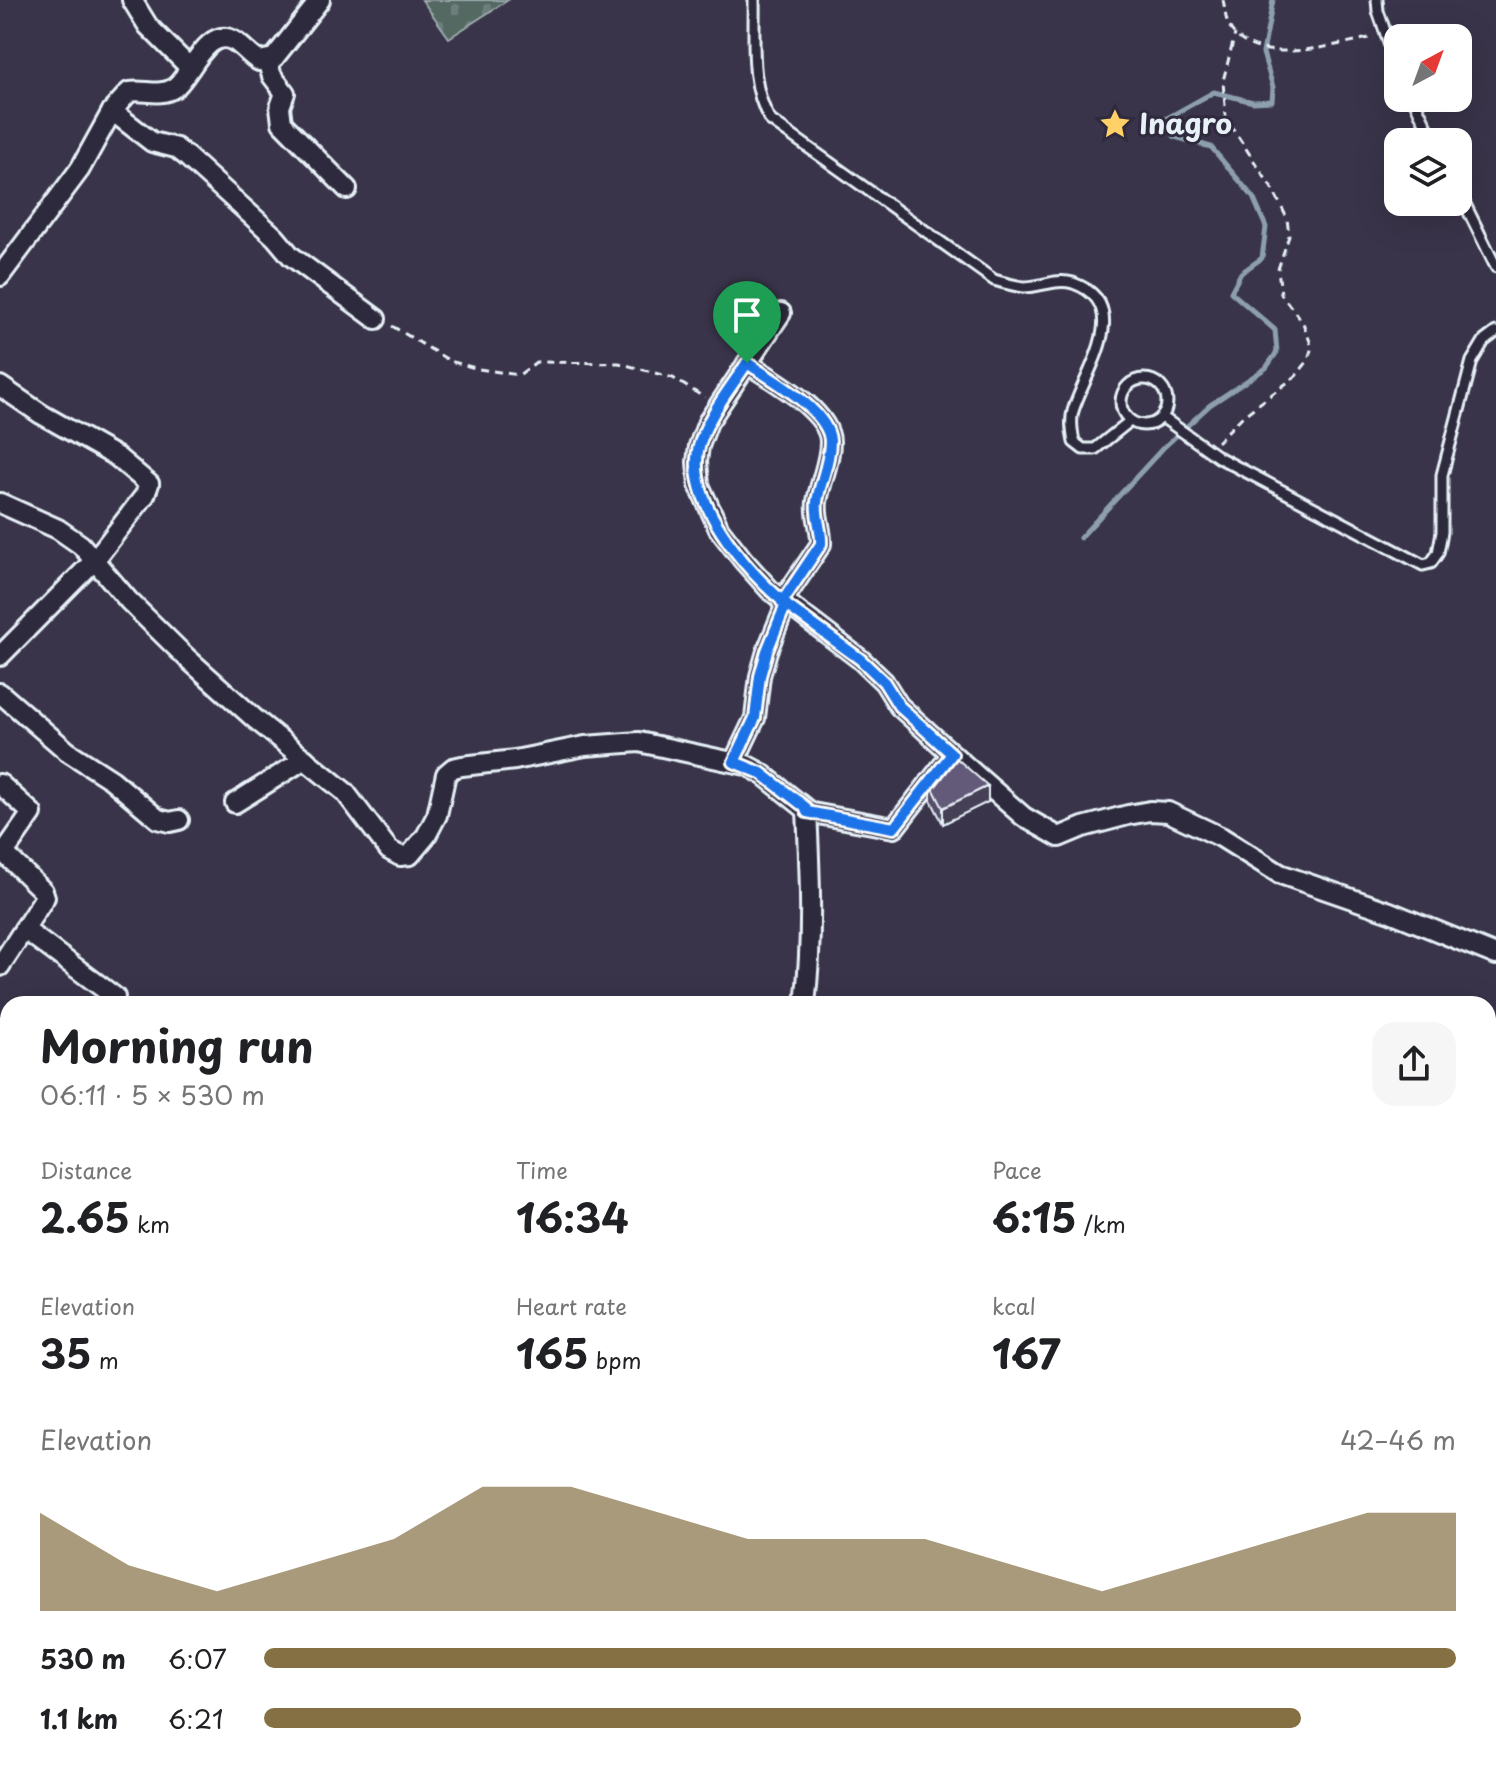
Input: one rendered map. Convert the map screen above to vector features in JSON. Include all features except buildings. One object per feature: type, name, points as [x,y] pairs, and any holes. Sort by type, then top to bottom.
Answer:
[{"type":"street","points":[[132,0],[148,26],[190,68]]},
{"type":"street","points":[[0,276],[80,169],[112,111],[129,92],[164,92],[175,88],[212,41],[224,38],[234,41],[259,61],[267,61],[282,49],[320,0]]},
{"type":"street","points":[[267,61],[272,76],[285,93],[280,107],[282,123],[347,189]]},
{"type":"street","points":[[112,111],[152,142],[176,148],[185,155],[275,237],[291,256],[376,319]]},
{"type":"street","points":[[781,313],[708,422],[699,446],[699,485],[719,529],[743,560],[784,603],[860,659],[884,682],[899,706],[952,754],[1024,817],[1059,837],[1128,815],[1168,812],[1221,837],[1280,874],[1390,912],[1496,955]]},
{"type":"street","points":[[734,762],[755,718],[760,676],[784,603],[821,544],[817,502],[830,442],[829,431],[817,415],[785,388],[747,363]]},
{"type":"street","points":[[0,386],[41,414],[117,457],[149,484],[145,495],[94,561],[0,656]]},
{"type":"street","points":[[0,503],[58,529],[81,545],[129,601],[187,658],[345,792],[389,850],[400,856],[410,855],[426,836],[437,815],[446,774],[453,768],[585,746],[639,742],[734,762],[761,773],[805,807],[807,812],[811,951],[806,996]]},
{"type":"street","points":[[0,693],[67,751],[112,780],[158,819],[170,822],[179,820]]},
{"type":"street","points":[[807,812],[894,828],[952,754]]},
{"type":"street","points":[[235,803],[305,759]]},
{"type":"street","points":[[0,784],[32,813],[2,852],[43,891],[45,897],[0,966]]},
{"type":"street","points":[[24,929],[114,996]]},
{"type":"lane","points":[[754,0],[757,89],[770,120],[994,280],[1026,287],[1060,281],[1076,284],[1091,295],[1102,308],[1105,319],[1101,345],[1072,414],[1074,442],[1083,449],[1095,449],[1130,421]]},
{"type":"lane","points":[[1377,0],[1384,30]]},
{"type":"lane","points":[[1471,216],[1496,267]]},
{"type":"lane","points":[[1166,419],[1209,450],[1416,563],[1431,563],[1438,553],[1442,532],[1442,475],[1463,389],[1475,352],[1496,332]]},
{"type":"lane","points":[[1147,379],[1158,384],[1165,393],[1166,419],[1141,426],[1130,421],[1122,411],[1120,399],[1125,388],[1135,381],[1147,379]]},
{"type":"path","points":[[1223,0],[1227,23],[1250,46],[1305,51],[1384,34]]},
{"type":"path","points":[[1209,450],[1243,416],[1296,376],[1307,362],[1312,347],[1303,323],[1281,294],[1278,269],[1289,236],[1287,218],[1273,190],[1226,118],[1223,81],[1235,34]]},
{"type":"path","points":[[376,319],[397,328],[450,361],[479,369],[519,375],[536,362],[619,363],[673,378],[719,406]]},
{"type":"green space","points":[[422,0],[508,0],[449,38]]},
{"type":"waterway","points":[[1080,538],[1163,448],[1210,405],[1266,368],[1277,352],[1275,330],[1231,292],[1241,273],[1262,258],[1266,227],[1253,197],[1211,147],[1175,137],[1162,121],[1214,92],[1253,102],[1272,101],[1273,87],[1263,53],[1273,0]]},
{"type":"place","name":"Inagro","points":[[1115,124]]},
{"type":"route","points":[[747,363],[708,422],[699,446],[699,485],[719,529],[743,560],[770,590],[782,602],[786,604],[774,629],[760,676],[755,718],[734,762],[761,773],[805,807],[807,812],[894,828],[952,754],[899,706],[884,682],[860,659],[833,640],[782,602],[821,544],[817,502],[826,469],[829,431],[817,415],[785,388],[747,363]]}]
